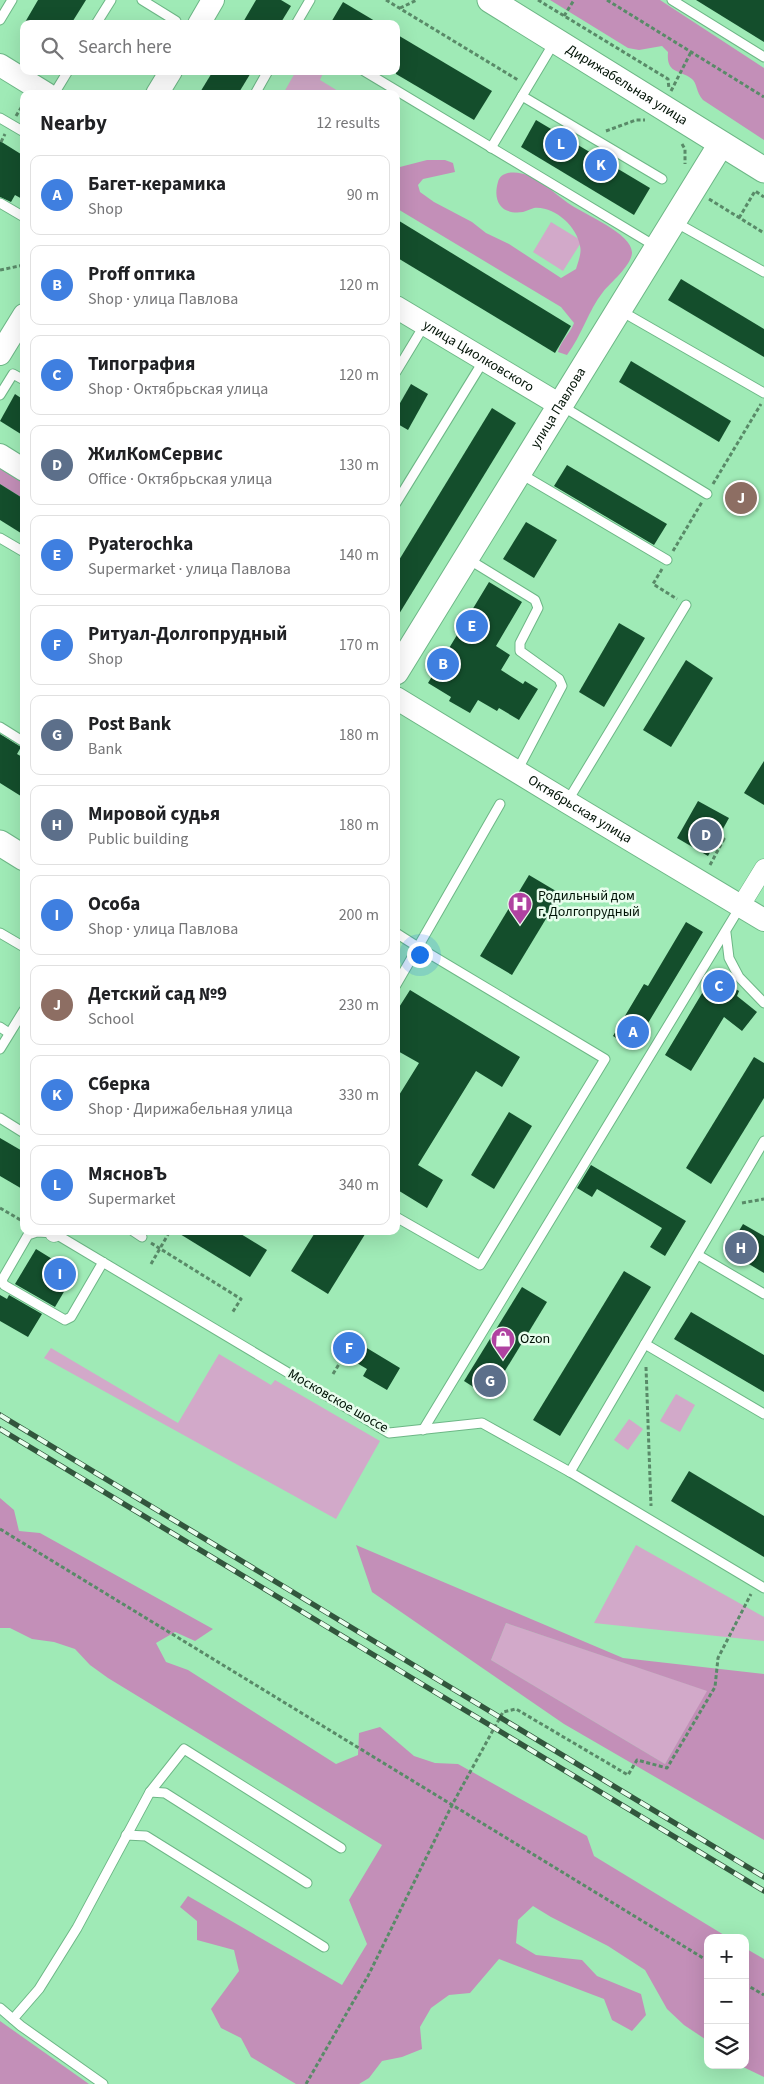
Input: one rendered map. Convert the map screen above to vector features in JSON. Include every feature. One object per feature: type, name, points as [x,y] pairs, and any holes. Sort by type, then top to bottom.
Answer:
[{"type":"main road","name":"Дирижабельная улица","points":[[490,0],[764,170]]},
{"type":"main road","name":"улица Павлова","points":[[400,665],[721,144]]},
{"type":"main road","points":[[1,845],[20,856]]},
{"type":"street","points":[[202,20],[214,0]]},
{"type":"street","points":[[0,66],[40,90]]},
{"type":"street","points":[[159,90],[169,75]]},
{"type":"street","name":"улица Циолковского","points":[[400,309],[560,405]]},
{"type":"street","points":[[0,354],[20,322]]},
{"type":"street","points":[[0,456],[20,468]]},
{"type":"street","name":"Октябрьская улица","points":[[400,700],[764,920]]},
{"type":"street","points":[[740,907],[764,868]]},
{"type":"lane","points":[[0,20],[12,0]]},
{"type":"lane","points":[[98,20],[111,0]]},
{"type":"lane","points":[[142,0],[174,20]]},
{"type":"lane","points":[[298,20],[310,0]]},
{"type":"lane","points":[[672,0],[764,57]]},
{"type":"lane","points":[[491,148],[555,41]]},
{"type":"lane","points":[[56,90],[66,75]]},
{"type":"lane","points":[[257,90],[266,75]]},
{"type":"lane","points":[[371,75],[395,90]]},
{"type":"lane","points":[[400,93],[657,247]]},
{"type":"lane","points":[[522,96],[662,179]]},
{"type":"lane","points":[[0,118],[20,130]]},
{"type":"lane","points":[[0,203],[20,215]]},
{"type":"lane","points":[[674,221],[764,272]]},
{"type":"lane","points":[[619,310],[764,393]]},
{"type":"lane","points":[[400,365],[425,324]]},
{"type":"lane","points":[[400,496],[484,360]]},
{"type":"lane","points":[[0,395],[13,374],[20,378]]},
{"type":"lane","points":[[560,405],[707,494]]},
{"type":"lane","points":[[519,473],[667,560]]},
{"type":"lane","points":[[0,538],[20,550]]},
{"type":"lane","points":[[466,558],[535,600],[538,608],[520,643],[520,651],[559,679],[562,686],[516,772]]},
{"type":"lane","points":[[567,802],[686,605]]},
{"type":"lane","points":[[0,728],[20,740]]},
{"type":"lane","points":[[400,978],[500,804]]},
{"type":"lane","points":[[423,1430],[726,933],[740,907]]},
{"type":"lane","points":[[0,933],[20,945]]},
{"type":"lane","points":[[726,933],[729,958],[740,976],[764,1003]]},
{"type":"lane","points":[[400,936],[606,1059],[480,1265],[400,1219]]},
{"type":"lane","points":[[0,1049],[20,1017]]},
{"type":"lane","points":[[0,1027],[10,1034]]},
{"type":"lane","points":[[0,1118],[20,1130]]},
{"type":"lane","points":[[570,1472],[764,1141]]},
{"type":"lane","points":[[27,1235],[4,1273],[2,1280],[4,1285],[65,1320],[68,1320],[103,1262]]},
{"type":"lane","name":"Московское шоссе","points":[[60,1235],[389,1434],[482,1423],[570,1472],[760,1586]]},
{"type":"lane","points":[[698,1255],[764,1294]]},
{"type":"lane","points":[[645,1344],[764,1414]]},
{"type":"lane","points":[[12,2019],[39,1989],[77,1928],[150,1792],[184,1750],[341,1848]]},
{"type":"lane","points":[[150,1792],[165,1793],[307,1884]]},
{"type":"lane","points":[[126,1836],[146,1836],[324,1947]]},
{"type":"lane","points":[[0,2008],[12,2019],[103,2084]]},
{"type":"path","points":[[386,0],[528,86]]},
{"type":"path","points":[[400,8],[417,0]]},
{"type":"path","points":[[538,0],[668,79],[670,94],[692,52]]},
{"type":"path","points":[[564,16],[574,0]]},
{"type":"path","points":[[607,0],[764,96]]},
{"type":"path","points":[[592,137],[636,120],[646,120],[653,124]]},
{"type":"path","points":[[680,141],[684,150],[685,164],[681,173]]},
{"type":"path","points":[[739,218],[755,191],[764,196]]},
{"type":"path","points":[[707,198],[764,233]]},
{"type":"path","points":[[0,270],[20,266]]},
{"type":"path","points":[[708,868],[724,839],[719,837]]},
{"type":"path","points":[[727,1205],[764,1199]]},
{"type":"path","points":[[0,1208],[20,1220]]},
{"type":"path","points":[[151,1264],[168,1235]]},
{"type":"path","points":[[142,1237],[241,1299],[232,1313]]},
{"type":"path","points":[[645,1344],[651,1508]]},
{"type":"path","points":[[333,1374],[344,1356]]},
{"type":"path","points":[[0,1529],[704,1959]]},
{"type":"path","points":[[306,2084],[368,1976],[452,1805],[503,1712],[516,1709],[628,1775],[637,1760],[667,1768],[714,1687],[718,1658],[760,1586]]},
{"type":"path","points":[[749,1986],[764,1995]]},
{"type":"shaded area","points":[[550,0],[660,0],[764,68],[764,140],[703,100],[692,79],[671,68],[668,52],[662,46],[639,50],[628,48]]},
{"type":"shaded area","points":[[294,75],[322,75],[320,80],[336,90],[285,90]]},
{"type":"shaded area","points":[[427,160],[445,160],[453,163],[455,172],[423,179],[418,185],[420,192],[434,202],[472,222],[486,233],[509,244],[561,278],[576,269],[580,255],[578,239],[570,225],[550,210],[534,208],[523,212],[510,212],[501,206],[498,202],[497,189],[500,177],[503,175],[517,173],[534,178],[571,205],[607,225],[625,239],[630,246],[631,258],[598,299],[567,355],[558,352],[574,323],[561,307],[400,210],[400,167]]},
{"type":"shaded area","points":[[551,222],[582,241],[563,271],[533,252]]},
{"type":"shaded area","points":[[0,465],[20,477],[20,496],[0,484]]},
{"type":"shaded area","points":[[51,1348],[178,1423],[219,1354],[271,1385],[275,1380],[380,1441],[336,1519],[44,1358]]},
{"type":"shaded area","points":[[676,1394],[695,1405],[680,1432],[660,1421]]},
{"type":"shaded area","points":[[629,1419],[643,1429],[628,1450],[614,1440]]},
{"type":"shaded area","points":[[0,1498],[14,1510],[19,1531],[40,1533],[213,1629],[195,1641],[175,1632],[156,1643],[166,1662],[188,1670],[336,1764],[358,1755],[359,1733],[380,1727],[414,1756],[435,1763],[458,1764],[587,1836],[594,1856],[722,1934],[704,1934],[704,2038],[684,2025],[667,2009],[645,1970],[608,1946],[533,1906],[518,1920],[516,1943],[536,1955],[582,1960],[597,1976],[641,1994],[646,2015],[632,2031],[612,2020],[604,1999],[499,1959],[470,1993],[449,1995],[431,2008],[420,2027],[422,2049],[402,2057],[382,2061],[369,2078],[359,2084],[296,2084],[251,2057],[241,2038],[221,2028],[211,2009],[239,1971],[234,1950],[197,1940],[197,1921],[180,1907],[188,1896],[342,1985],[367,1944],[349,1900],[382,1845],[108,1678],[90,1665],[75,1649],[54,1642],[32,1639],[10,1628],[0,1628]]},
{"type":"shaded area","points":[[356,1545],[623,1658],[764,1674],[764,1840],[564,1724],[372,1592]],"holes":[[[506,1623],[707,1691],[665,1764],[491,1660]]]},
{"type":"shaded area","points":[[636,1545],[764,1617],[764,1641],[594,1623]]},
{"type":"shaded area","points":[[506,1623],[708,1691],[665,1764],[491,1660]]},
{"type":"shaded area","points":[[749,1950],[764,1959],[764,2077],[747,2069],[749,2069]]},
{"type":"shaded area","points":[[0,2021],[89,2084],[0,2084]]},
{"type":"building","points":[[38,0],[86,0],[74,20],[26,20]]},
{"type":"building","points":[[256,0],[281,0],[291,6],[282,20],[244,20]]},
{"type":"building","points":[[696,0],[764,0],[764,42]]},
{"type":"building","points":[[343,2],[373,20],[332,20]]},
{"type":"building","points":[[400,36],[492,91],[474,120],[398,75],[400,75]]},
{"type":"building","points":[[211,75],[250,75],[240,90],[201,90]]},
{"type":"building","points":[[536,120],[650,188],[634,215],[521,147]]},
{"type":"building","points":[[0,141],[20,154],[20,198],[15,195],[11,202],[0,197]]},
{"type":"building","points":[[400,221],[571,326],[555,353],[400,259]]},
{"type":"building","points":[[681,279],[764,329],[764,357],[668,300]]},
{"type":"building","points":[[631,361],[731,421],[719,442],[619,382]]},
{"type":"building","points":[[411,384],[428,394],[408,430],[400,425],[400,403]]},
{"type":"building","points":[[15,394],[20,397],[20,434],[0,421]]},
{"type":"building","points":[[492,408],[516,423],[400,612],[400,558]]},
{"type":"building","points":[[567,465],[667,524],[654,545],[554,486]]},
{"type":"building","points":[[0,484],[20,496],[20,532],[0,520]]},
{"type":"building","points":[[526,522],[557,540],[534,578],[503,559]]},
{"type":"building","points":[[489,582],[522,602],[496,646],[510,655],[501,670],[523,684],[525,681],[538,689],[519,720],[499,708],[497,711],[478,700],[470,713],[449,701],[451,697],[428,683]]},
{"type":"building","points":[[619,623],[645,638],[604,707],[579,692]]},
{"type":"building","points":[[686,660],[713,678],[671,747],[643,730]]},
{"type":"building","points":[[0,734],[20,746],[17,754],[20,756],[20,796],[0,783]]},
{"type":"building","points":[[764,761],[764,805],[744,793]]},
{"type":"building","points":[[698,801],[729,818],[708,856],[677,838]]},
{"type":"building","name":"Родильный дом г. Долгопрудный","points":[[529,875],[561,894],[512,975],[480,956]]},
{"type":"building","points":[[686,922],[703,932],[633,1048],[613,1036],[644,984],[648,986]]},
{"type":"building","points":[[713,975],[739,991],[737,996],[757,1012],[742,1031],[724,1017],[691,1071],[665,1055]]},
{"type":"building","points":[[410,990],[520,1057],[502,1087],[476,1071],[418,1165],[443,1180],[427,1208],[400,1191],[400,1094],[419,1063],[400,1052],[400,1006]]},
{"type":"building","points":[[754,1057],[764,1063],[764,1098],[711,1184],[686,1168]]},
{"type":"building","points":[[509,1112],[532,1126],[494,1189],[471,1175]]},
{"type":"building","points":[[0,1138],[20,1150],[20,1188],[0,1176]]},
{"type":"building","points":[[591,1165],[686,1221],[665,1256],[650,1247],[662,1228],[597,1189],[592,1197],[577,1188]]},
{"type":"building","points":[[743,1224],[764,1236],[764,1273],[727,1251]]},
{"type":"building","points":[[182,1235],[243,1235],[267,1250],[250,1277]]},
{"type":"building","points":[[314,1235],[365,1235],[328,1294],[291,1271]]},
{"type":"building","points":[[36,1249],[75,1273],[55,1307],[15,1284]]},
{"type":"building","points":[[624,1271],[651,1287],[560,1436],[533,1420]]},
{"type":"building","points":[[522,1287],[547,1302],[489,1397],[464,1381]]},
{"type":"building","points":[[0,1295],[7,1299],[9,1295],[42,1314],[28,1337],[0,1321]]},
{"type":"building","points":[[691,1312],[764,1355],[764,1392],[674,1339]]},
{"type":"building","points":[[342,1333],[400,1368],[387,1390],[363,1376],[367,1369],[333,1349]]},
{"type":"building","points":[[689,1471],[764,1516],[764,1557],[671,1501]]},
{"type":"railway","points":[[0,1415],[764,1877]]},
{"type":"railway","points":[[0,1429],[764,1891]]},
{"type":"place","name":"МясновЪ","points":[[561,144]]},
{"type":"place","name":"Сберка","points":[[601,165]]},
{"type":"place","name":"Детский сад №9","points":[[741,498]]},
{"type":"place","name":"Pyaterochka","points":[[472,626]]},
{"type":"place","name":"Proff оптика","points":[[443,664]]},
{"type":"place","name":"ЖилКомСервис","points":[[706,835]]},
{"type":"place","name":"Родильный дом г. Долгопрудный","points":[[520,925]]},
{"type":"place","name":"Типография","points":[[719,986]]},
{"type":"place","name":"Багет-керамика","points":[[633,1032]]},
{"type":"place","name":"Мировой судья","points":[[741,1248]]},
{"type":"place","name":"Особа","points":[[60,1274]]},
{"type":"place","name":"Ритуал-Долгопрудный","points":[[349,1348]]},
{"type":"place","name":"Ozon","points":[[503,1360]]},
{"type":"place","name":"Post Bank","points":[[490,1381]]}]
